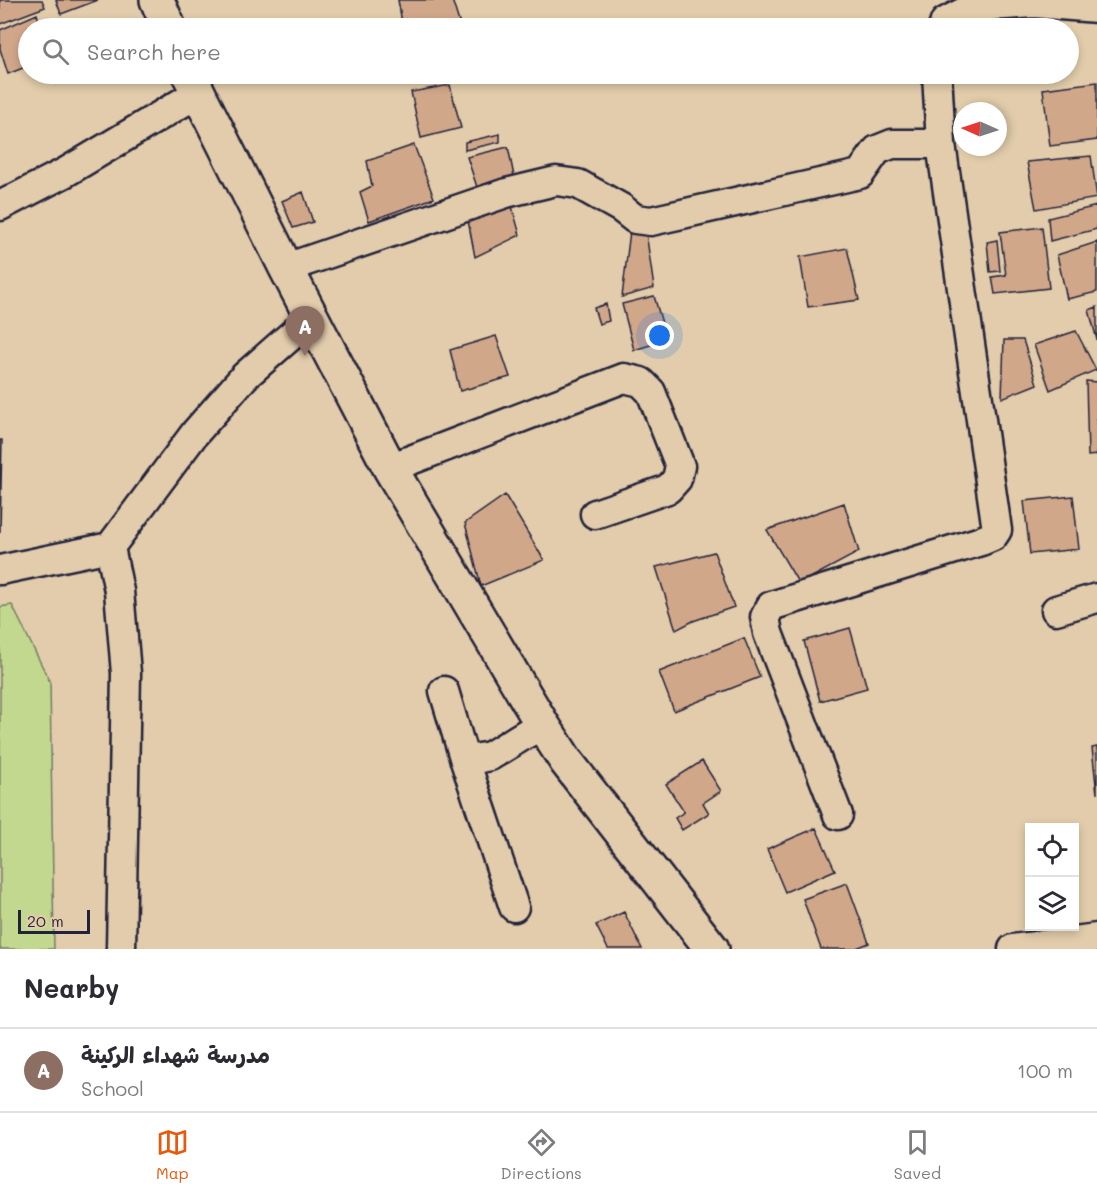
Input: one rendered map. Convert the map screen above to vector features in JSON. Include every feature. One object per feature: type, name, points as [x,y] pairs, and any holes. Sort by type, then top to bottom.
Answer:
[{"type":"street","points":[[157,0],[165,18]]},
{"type":"street","points":[[953,18],[974,7],[1034,3],[1097,8]]},
{"type":"street","points":[[0,206],[66,172],[193,84]]},
{"type":"street","points":[[194,84],[311,318],[390,468],[542,724],[566,760],[712,949]]},
{"type":"street","points":[[838,815],[768,633],[765,617],[768,611],[771,606],[981,541],[993,536],[997,530],[941,144],[938,84]]},
{"type":"street","points":[[286,268],[506,193],[556,181],[578,184],[621,208],[635,219],[651,221],[860,174],[877,150],[892,144],[941,144]]},
{"type":"street","points":[[0,570],[110,547],[195,433],[244,376],[311,318]]},
{"type":"street","points":[[390,468],[624,378],[641,382],[651,392],[680,466],[677,479],[668,489],[595,514]]},
{"type":"street","points":[[110,547],[119,591],[126,673],[121,949]]},
{"type":"street","points":[[1056,610],[1097,598]]},
{"type":"street","points":[[444,691],[514,907]]},
{"type":"street","points":[[465,761],[490,756],[542,724]]},
{"type":"street","points":[[1013,949],[1097,938]]},
{"type":"green space","points":[[12,605],[50,682],[54,949],[0,949],[0,607]]},
{"type":"building","points":[[0,0],[42,0],[45,7],[0,24]]},
{"type":"building","points":[[56,0],[98,0],[61,14]]},
{"type":"building","points":[[398,0],[452,0],[458,18],[401,18]]},
{"type":"building","points":[[18,22],[18,70],[8,74],[0,49],[0,30]]},
{"type":"building","points":[[1097,82],[1097,140],[1050,146],[1043,89]]},
{"type":"building","points":[[450,85],[461,128],[421,138],[411,92]]},
{"type":"building","points":[[500,134],[500,142],[465,150],[465,142]]},
{"type":"building","points":[[414,145],[434,198],[369,221],[360,192],[372,186],[367,161]]},
{"type":"building","points":[[508,147],[515,181],[479,193],[467,157]]},
{"type":"building","points":[[1091,156],[1097,198],[1036,209],[1027,162]]},
{"type":"building","points":[[303,192],[313,222],[293,228],[282,201]]},
{"type":"building","points":[[510,199],[520,235],[475,257],[467,215]]},
{"type":"building","points":[[1097,206],[1097,229],[1050,241],[1048,218]]},
{"type":"building","points":[[1042,227],[1049,288],[995,294],[992,277],[1006,275],[1000,232]]},
{"type":"building","points":[[630,231],[646,232],[654,288],[622,297]]},
{"type":"building","points":[[997,240],[1000,271],[990,272],[987,242]]},
{"type":"building","points":[[1097,242],[1097,292],[1067,299],[1057,255]]},
{"type":"building","points":[[847,248],[859,300],[808,307],[800,257]]},
{"type":"building","points":[[654,296],[667,340],[634,350],[622,304]]},
{"type":"building","points":[[606,304],[609,321],[599,324],[594,308]]},
{"type":"building","points":[[1097,307],[1097,340],[1089,310]]},
{"type":"building","points":[[1076,331],[1096,370],[1050,390],[1034,345]]},
{"type":"building","points":[[496,336],[510,377],[460,391],[450,350]]},
{"type":"building","points":[[1004,340],[1023,340],[1037,384],[1002,398]]},
{"type":"building","points":[[1086,381],[1097,382],[1097,455],[1088,456]]},
{"type":"building","points":[[0,440],[2,440],[0,533]]},
{"type":"building","points":[[505,495],[544,560],[481,586],[465,523]]},
{"type":"building","points":[[1073,496],[1079,549],[1030,554],[1024,501]]},
{"type":"building","points":[[844,503],[859,552],[799,584],[767,530]]},
{"type":"building","points":[[714,552],[734,607],[693,621],[676,630],[656,567]]},
{"type":"building","points":[[850,628],[867,688],[820,701],[804,641]]},
{"type":"building","points":[[744,638],[760,677],[674,711],[659,672]]},
{"type":"building","points":[[1097,747],[1097,794],[1092,748]]},
{"type":"building","points":[[702,761],[721,791],[703,803],[709,813],[682,830],[675,818],[684,812],[666,784]]},
{"type":"building","points":[[816,828],[835,870],[785,892],[767,849]]},
{"type":"building","points":[[847,883],[869,943],[854,949],[821,949],[803,899]]},
{"type":"building","points":[[624,912],[642,949],[608,949],[596,925]]},
{"type":"place","name":"مدرسة شهداء الركينة","points":[[305,356]]}]
